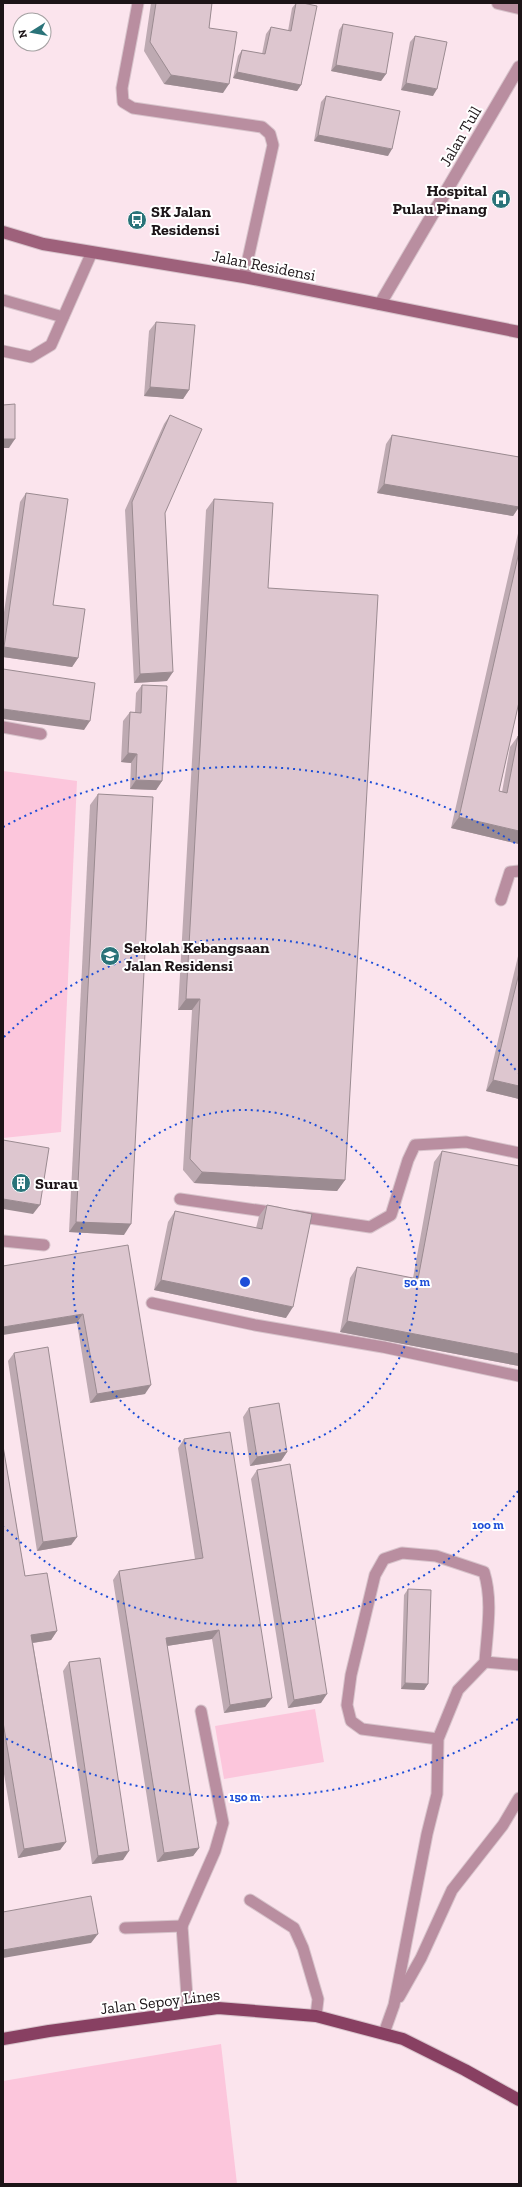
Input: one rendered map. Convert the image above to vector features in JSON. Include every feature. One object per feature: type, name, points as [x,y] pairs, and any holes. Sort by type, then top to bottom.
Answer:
[{"type":"main road","name":"Jalan Residensi","points":[[3,232],[43,244],[244,277],[519,332]]},
{"type":"main road","name":"Jalan Sepoy Lines","points":[[3,2039],[188,2011],[218,2008],[316,2016],[384,2033],[403,2040],[458,2066],[519,2100]]},
{"type":"street","points":[[498,3],[519,8]]},
{"type":"street","name":"Jalan Tull","points":[[380,304],[519,67]]},
{"type":"lane","points":[[138,3],[122,88],[123,102],[133,108],[262,127],[270,134],[273,145],[244,277]]},
{"type":"lane","points":[[3,351],[31,357],[51,345],[92,252]]},
{"type":"lane","points":[[3,300],[63,317]]},
{"type":"lane","points":[[3,727],[41,734]]},
{"type":"lane","points":[[501,900],[510,872],[519,871]]},
{"type":"lane","points":[[180,1199],[370,1227],[391,1215],[408,1160],[415,1145],[466,1142],[519,1153]]},
{"type":"lane","points":[[3,1241],[44,1245]]},
{"type":"lane","points":[[152,1303],[255,1325],[383,1347],[519,1376]]},
{"type":"lane","points":[[384,2033],[394,2005],[436,1794],[438,1739],[458,1690],[485,1662],[489,1588],[484,1572],[436,1556],[402,1553],[384,1559],[375,1575],[351,1675],[347,1705],[351,1721],[362,1729],[438,1739]]},
{"type":"lane","points":[[485,1662],[519,1665]]},
{"type":"lane","points":[[188,2011],[182,1926],[215,1851],[224,1823],[201,1711]]},
{"type":"lane","points":[[394,2005],[421,1958],[452,1890],[503,1825],[519,1798]]},
{"type":"lane","points":[[250,1900],[294,1928],[303,1948],[318,1999],[316,2016]]},
{"type":"lane","points":[[125,1928],[182,1926]]},
{"type":"shaded area","points":[[3,771],[77,781],[61,1132],[3,1138]]},
{"type":"shaded area","points":[[315,1709],[324,1762],[224,1779],[215,1726]]},
{"type":"shaded area","points":[[221,2044],[237,2184],[3,2184],[3,2081]]},
{"type":"building","points":[[156,3],[212,3],[209,28],[237,32],[229,84],[171,75],[150,42]]},
{"type":"building","points":[[296,3],[317,6],[301,85],[237,72],[242,50],[265,54],[271,27],[291,31]]},
{"type":"building","points":[[343,24],[393,33],[386,74],[336,65]]},
{"type":"building","points":[[415,36],[447,42],[437,89],[406,83]]},
{"type":"building","points":[[326,96],[400,111],[392,149],[318,135]]},
{"type":"building","points":[[156,322],[195,325],[189,390],[150,387]]},
{"type":"building","points":[[15,404],[15,439],[3,439],[3,405]]},
{"type":"building","points":[[170,415],[202,429],[165,513],[173,672],[140,674],[132,502]]},
{"type":"building","points":[[392,435],[519,457],[519,507],[384,484]]},
{"type":"building","points":[[26,493],[68,499],[53,605],[85,609],[78,658],[4,647]]},
{"type":"building","points":[[214,499],[273,503],[268,588],[378,595],[345,1180],[202,1172],[190,1159],[200,999],[186,999]]},
{"type":"building","points":[[519,552],[519,702],[499,791],[507,793],[519,736],[519,831],[459,817]]},
{"type":"building","points":[[3,669],[95,683],[90,721],[3,709]]},
{"type":"building","points":[[142,685],[167,686],[162,781],[136,780],[137,754],[128,753],[130,712],[141,713]]},
{"type":"building","points":[[98,794],[153,797],[131,1224],[76,1222]]},
{"type":"building","points":[[519,973],[519,1086],[493,1080]]},
{"type":"building","name":"Surau","points":[[3,1140],[49,1148],[40,1205],[3,1199]]},
{"type":"building","points":[[442,1151],[519,1166],[519,1354],[347,1321],[357,1267],[418,1279]]},
{"type":"building","points":[[267,1205],[312,1214],[293,1307],[161,1280],[175,1211],[262,1229]]},
{"type":"building","points":[[128,1245],[151,1385],[97,1394],[83,1314],[3,1327],[3,1266]]},
{"type":"building","points":[[48,1347],[77,1537],[43,1542],[14,1353]]},
{"type":"building","points":[[279,1403],[287,1452],[257,1457],[249,1408]]},
{"type":"building","points":[[230,1432],[272,1698],[230,1705],[219,1630],[166,1638],[199,1848],[164,1853],[119,1571],[203,1558],[184,1439]]},
{"type":"building","points":[[3,1446],[25,1576],[47,1573],[57,1631],[31,1635],[66,1842],[24,1849],[3,1722]]},
{"type":"building","points":[[290,1464],[327,1694],[294,1700],[257,1470]]},
{"type":"building","points":[[408,1589],[431,1590],[428,1684],[405,1683]]},
{"type":"building","points":[[100,1658],[129,1851],[98,1856],[69,1662]]},
{"type":"building","points":[[91,1896],[98,1934],[3,1950],[3,1912]]},
{"type":"place","name":"Hospital Pulau Pinang","points":[[501,199]]},
{"type":"place","name":"SK Jalan Residensi","points":[[137,220]]},
{"type":"place","name":"Sekolah Kebangsaan Jalan Residensi","points":[[110,956]]},
{"type":"place","name":"Surau","points":[[21,1183]]}]
